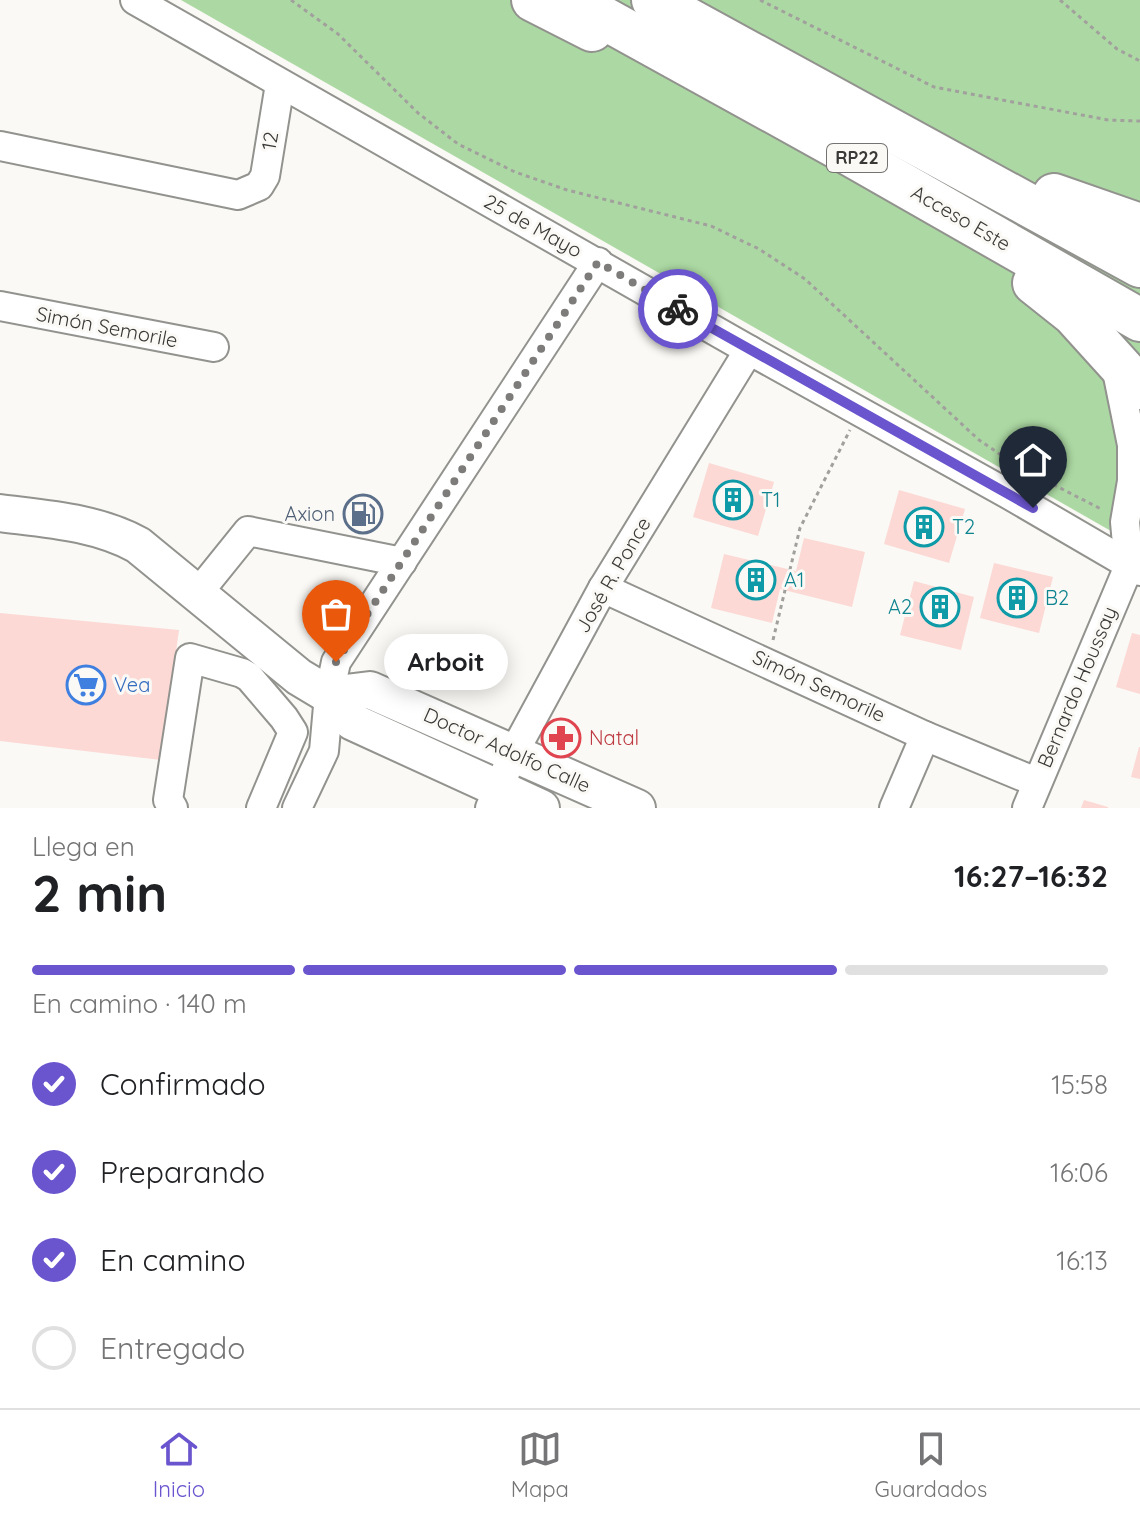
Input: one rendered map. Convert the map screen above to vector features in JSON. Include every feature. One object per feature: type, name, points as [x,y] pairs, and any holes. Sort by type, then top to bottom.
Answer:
[{"type":"highway","points":[[533,0],[756,114],[846,152]]},
{"type":"highway","name":"Acceso Este","points":[[571,0],[1140,320]]},
{"type":"highway","name":"RP22","points":[[653,0],[1140,266]]},
{"type":"highway","points":[[708,0],[794,57],[835,101]]},
{"type":"highway","points":[[913,142],[1140,225]]},
{"type":"highway","points":[[884,174],[1058,299],[1128,374]]},
{"type":"main road","name":"Doctor Adolfo Calle","points":[[0,513],[94,526],[138,545],[299,677],[329,695],[336,708],[353,722],[494,798],[541,808]]},
{"type":"main road","name":"Doctor Adolfo Calle","points":[[329,695],[370,690],[637,808]]},
{"type":"street","name":"25 de Mayo","points":[[135,0],[749,350],[1136,564]]},
{"type":"street","name":"12","points":[[0,146],[238,195],[259,186],[265,176],[280,84]]},
{"type":"street","points":[[297,808],[324,751],[329,695],[336,662],[598,262]]},
{"type":"street","name":"Simón Semorile","points":[[0,306],[214,347]]},
{"type":"street","name":"José R. Ponce","points":[[494,798],[514,752],[603,588],[749,350]]},
{"type":"street","name":"Bernardo Houssay","points":[[1031,795],[1136,564],[1125,522],[1132,481],[1128,374]]},
{"type":"street","points":[[198,593],[248,531],[402,562]]},
{"type":"street","name":"Simón Semorile","points":[[603,588],[925,736],[1031,795]]},
{"type":"street","points":[[173,808],[168,800],[190,658],[249,677],[293,732],[261,808]]},
{"type":"street","points":[[894,808],[925,736]]},
{"type":"path","points":[[291,0],[338,34],[418,113],[458,144],[515,172],[567,190],[711,226],[759,249],[805,279],[979,440],[1017,466],[1112,515]]},
{"type":"path","points":[[760,0],[934,87],[1108,120],[1140,121]]},
{"type":"path","points":[[1060,0],[1117,49],[1140,61]]},
{"type":"path","points":[[768,663],[800,528],[860,411]]},
{"type":"green space","points":[[181,0],[1140,0],[1140,547],[1139,547]]},
{"type":"building","name":"T1","points":[[709,463],[774,482],[758,536],[693,517]]},
{"type":"building","name":"T2","points":[[899,490],[965,509],[949,563],[884,544]]},
{"type":"building","points":[[804,538],[865,552],[852,607],[780,589],[772,623],[711,608],[724,554],[796,571]]},
{"type":"building","name":"B2","points":[[994,563],[1053,577],[1039,633],[980,618]]},
{"type":"building","name":"A2","points":[[914,581],[974,597],[961,650],[900,635]]},
{"type":"building","name":"Vea","points":[[0,613],[179,630],[161,760],[0,741]]},
{"type":"building","points":[[1132,633],[1140,635],[1140,694],[1116,687]]},
{"type":"building","points":[[1140,747],[1140,779],[1131,777]]},
{"type":"building","points":[[1084,800],[1108,807],[1108,808],[1081,808]]},
{"type":"way so far","points":[[336,662],[598,262],[678,309]]},
{"type":"place","name":"T1","points":[[733,500]]},
{"type":"place","name":"Axion","points":[[363,514]]},
{"type":"place","name":"T2","points":[[924,527]]},
{"type":"place","name":"A1","points":[[756,580]]},
{"type":"place","name":"B2","points":[[1017,598]]},
{"type":"place","name":"A2","points":[[940,607]]},
{"type":"place","name":"Arboit","points":[[336,662]]},
{"type":"place","name":"Vea","points":[[86,685]]},
{"type":"place","name":"Natal","points":[[561,738]]},
{"type":"route","points":[[678,309],[1033,508]]}]
